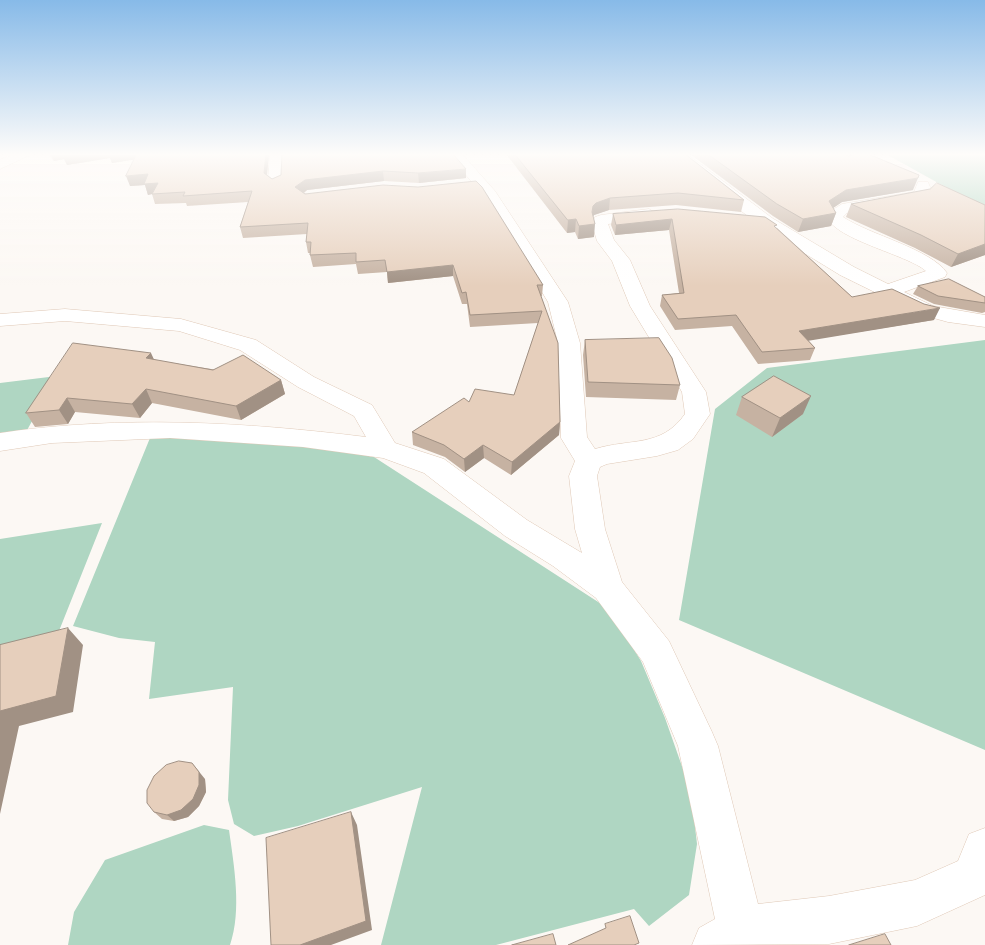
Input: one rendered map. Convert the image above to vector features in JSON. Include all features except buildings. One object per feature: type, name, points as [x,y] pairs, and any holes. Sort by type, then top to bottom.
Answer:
[{"type":"street","points":[[493,198],[558,302],[569,343],[573,390],[574,438],[589,461]]},
{"type":"street","points":[[737,198],[766,222],[839,266],[887,291],[926,310],[948,316],[985,321]]},
{"type":"street","points":[[887,291],[938,273],[931,265],[850,229],[835,219],[834,214],[842,210],[907,198]]},
{"type":"street","points":[[608,588],[590,529],[583,476],[589,461],[604,454],[643,450],[680,438],[698,414],[694,392],[640,306],[621,260],[606,241],[600,224],[601,220],[608,217],[676,212]]},
{"type":"street","points":[[712,216],[766,222]]},
{"type":"street","points":[[1,320],[65,315],[181,325],[248,345],[306,382],[363,411],[386,449]]},
{"type":"street","points":[[0,442],[52,434],[170,430],[303,438],[386,449],[434,466],[516,528],[564,557],[608,588],[657,652],[698,746],[729,938],[917,903],[974,877],[985,850]]},
{"type":"green space","points":[[965,198],[985,198],[985,209]]},
{"type":"green space","points":[[985,340],[985,750],[679,620],[715,409],[767,368]]},
{"type":"green space","points":[[57,376],[26,432],[0,436],[0,383]]},
{"type":"green space","points":[[181,435],[304,444],[374,457],[609,609],[641,661],[665,718],[691,792],[697,844],[689,895],[649,926],[634,909],[496,945],[381,945],[422,787],[298,826],[254,836],[234,824],[228,800],[233,687],[149,699],[155,642],[119,638],[73,626],[150,438]]},
{"type":"green space","points":[[102,523],[55,641],[0,681],[0,539]]},
{"type":"green space","points":[[204,825],[229,830],[236,888],[236,917],[230,945],[68,945],[74,912],[105,860]]}]
